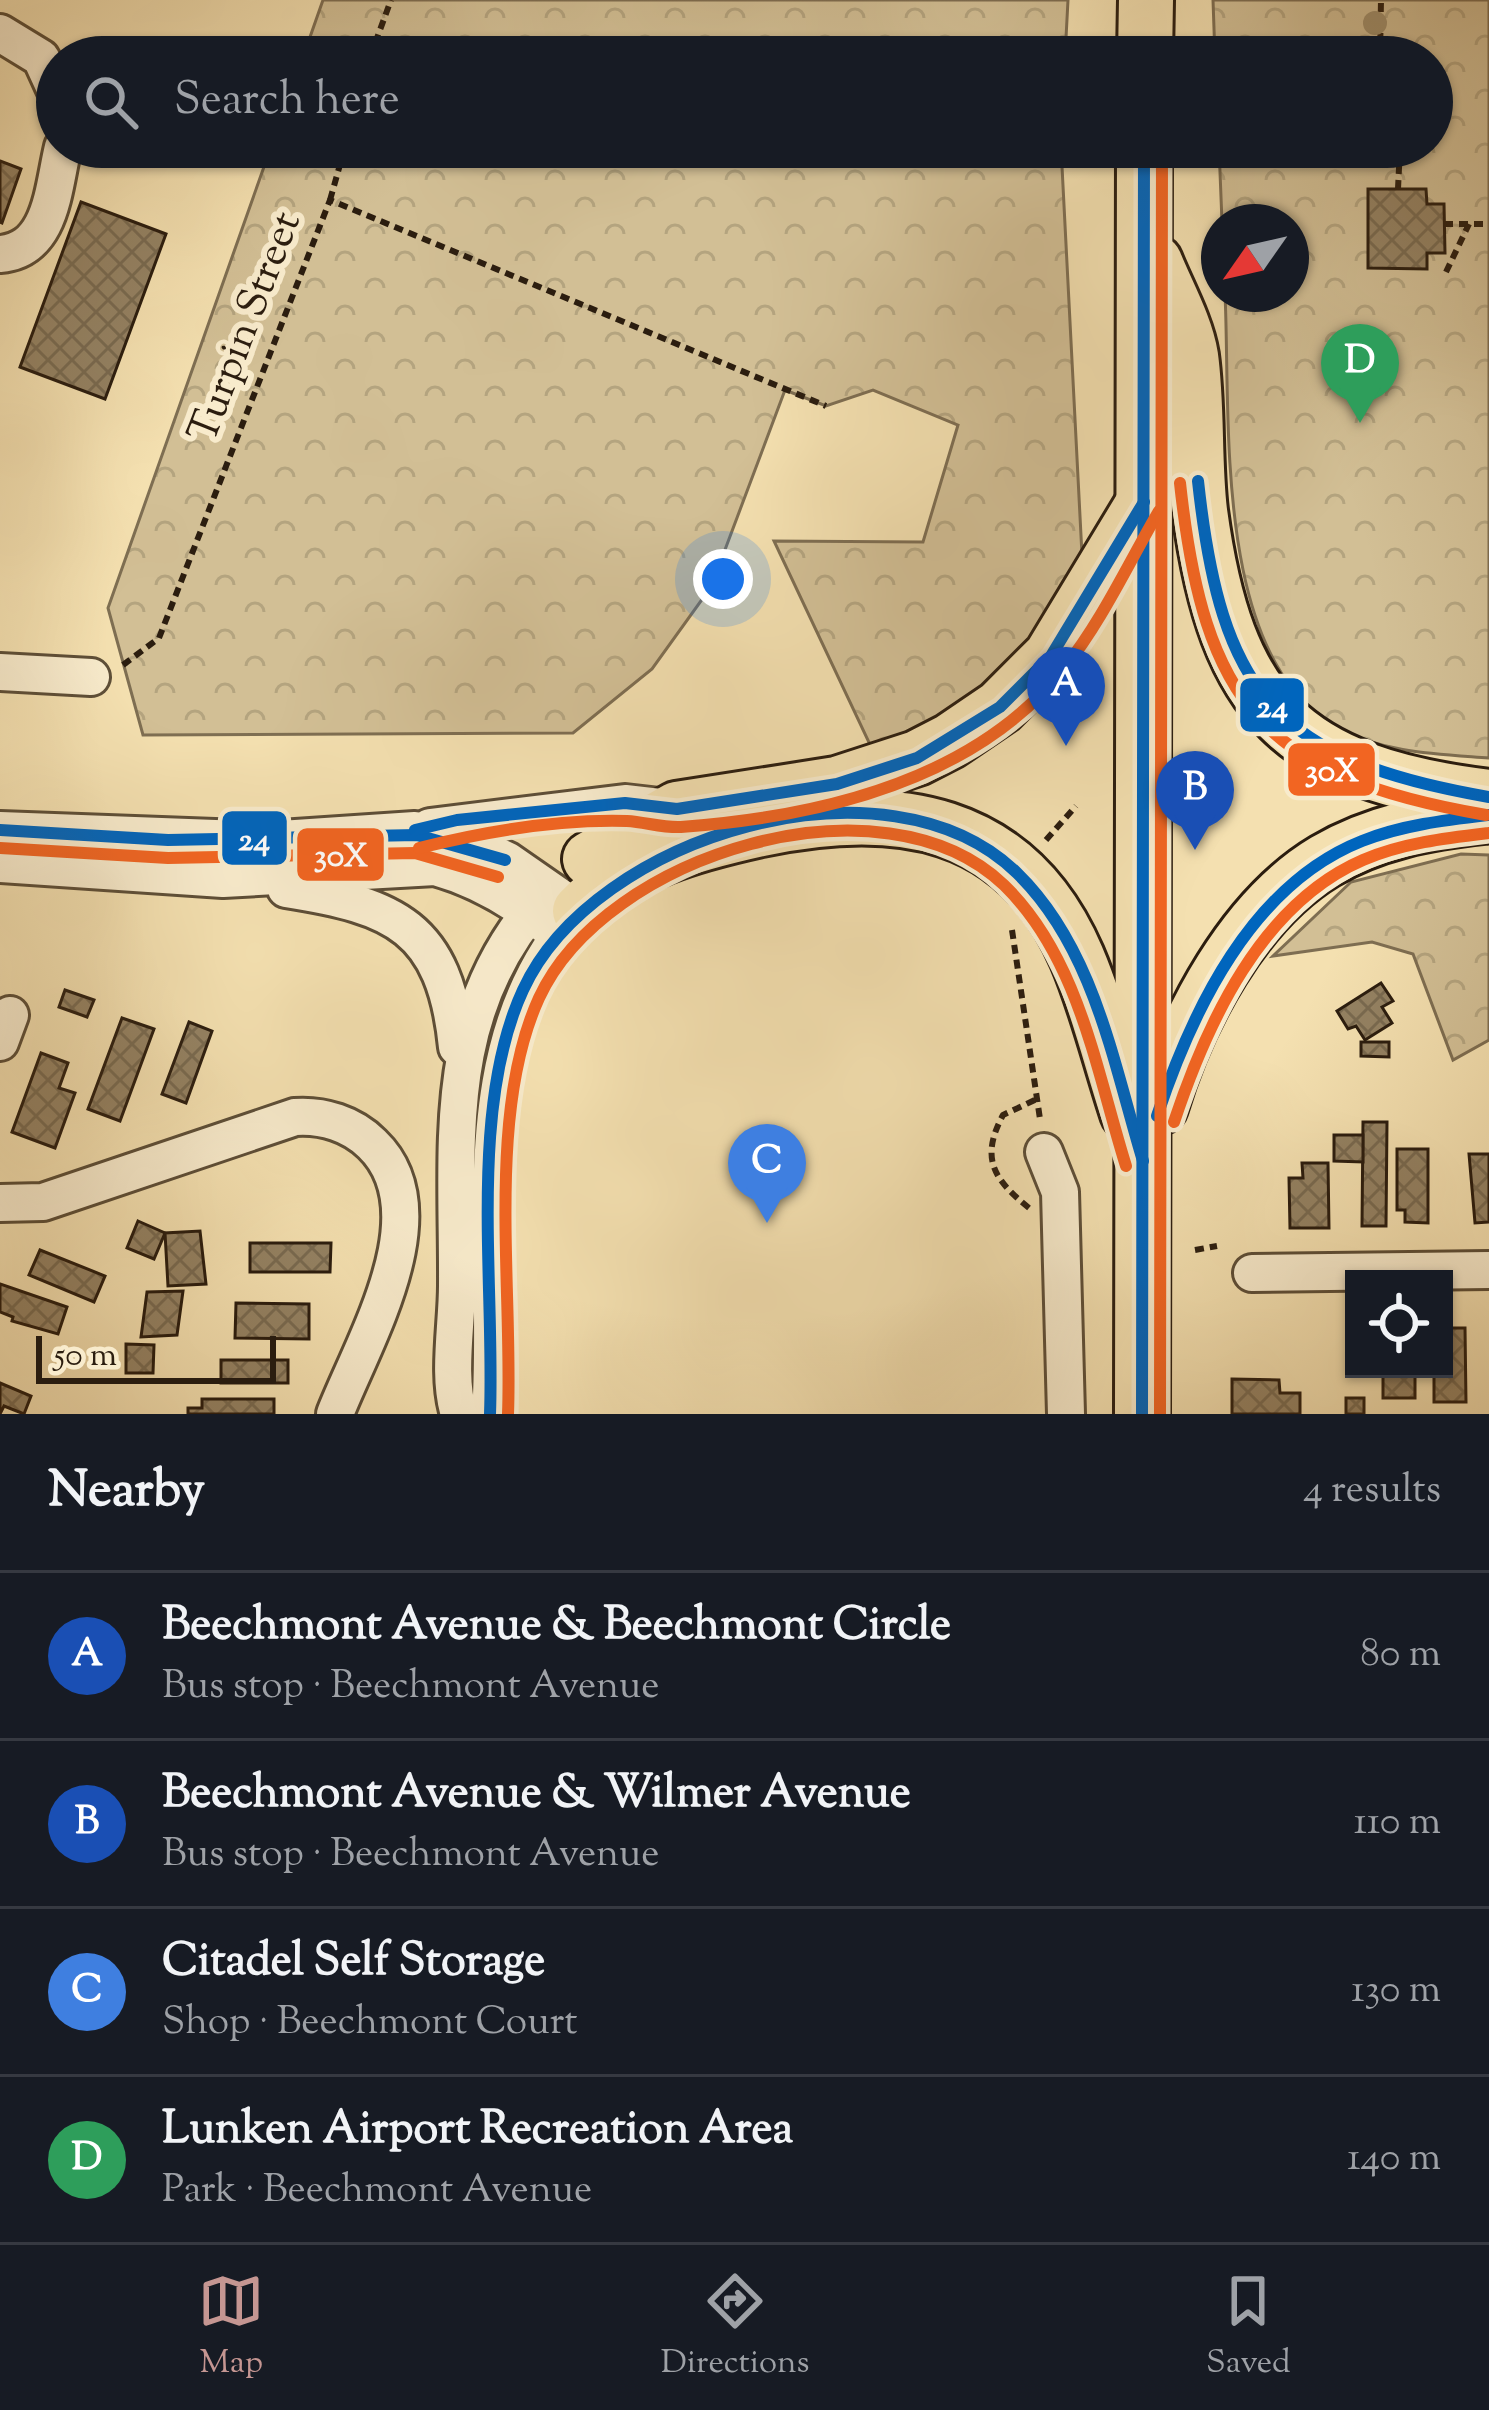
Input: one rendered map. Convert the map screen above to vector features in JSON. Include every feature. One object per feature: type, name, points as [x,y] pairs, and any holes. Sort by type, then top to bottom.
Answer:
[{"type":"highway","points":[[1145,36],[1146,0]]},
{"type":"highway","points":[[1142,1414],[1144,168]]},
{"type":"highway","points":[[1143,231],[1190,352],[1200,509],[1223,632],[1265,707],[1334,759],[1418,788],[1489,796]]},
{"type":"highway","points":[[555,912],[610,843],[677,809],[837,784],[917,758],[1000,707],[1051,656],[1144,502]]},
{"type":"highway","points":[[555,912],[617,879],[709,841],[865,813],[931,821],[980,845],[1046,904],[1076,955],[1143,1161]]},
{"type":"highway","points":[[1143,1161],[1180,1040],[1226,961],[1269,911],[1322,862],[1366,841],[1424,823],[1489,815]]},
{"type":"street","points":[[0,33],[36,55]]},
{"type":"street","points":[[0,254],[18,253],[34,242],[46,219],[58,168]]},
{"type":"street","points":[[0,671],[91,676]]},
{"type":"street","points":[[0,830],[266,839],[415,830],[457,820],[625,802],[677,809]]},
{"type":"street","points":[[415,830],[471,843],[555,912]]},
{"type":"street","points":[[0,864],[223,879],[362,901],[388,913],[411,932],[441,975],[452,1002],[459,1070],[459,1414]]},
{"type":"street","points":[[223,879],[435,867],[555,912]]},
{"type":"street","points":[[459,1070],[477,999],[555,912]]},
{"type":"street","points":[[490,1414],[502,1076],[516,1006],[555,912]]},
{"type":"street","points":[[0,1203],[43,1202],[295,1117],[336,1121],[363,1135],[385,1156],[401,1193],[400,1245],[335,1414]]},
{"type":"street","points":[[1044,1152],[1060,1192],[1066,1414]]},
{"type":"street","points":[[1252,1274],[1489,1270]]},
{"type":"path","points":[[378,36],[391,0]]},
{"type":"path","points":[[1380,36],[1381,0]]},
{"type":"path","points":[[330,200],[339,168]]},
{"type":"path","points":[[1398,189],[1399,168]]},
{"type":"path","name":"Turpin Street","points":[[91,676],[122,665],[159,638],[330,200],[826,406]]},
{"type":"path","points":[[1444,224],[1489,224]]},
{"type":"path","points":[[1446,272],[1468,224]]},
{"type":"path","points":[[1039,847],[1076,806]]},
{"type":"path","points":[[1010,912],[1044,1152]]},
{"type":"path","points":[[1032,1210],[994,1177],[988,1154],[1003,1115],[1037,1099]]},
{"type":"path","points":[[1195,1250],[1217,1246]]},
{"type":"green space","points":[[323,0],[1068,0],[1066,36],[310,36]]},
{"type":"green space","points":[[1213,0],[1489,0],[1489,758],[1374,743],[1338,728],[1297,695],[1268,649],[1248,593],[1230,467],[1226,312],[1309,312],[1309,204],[1221,204],[1220,168],[1453,168],[1453,36],[1214,36]]},
{"type":"green space","points":[[264,168],[1062,168],[1084,594],[1051,656],[882,770],[774,541],[923,542],[958,425],[873,390],[826,406],[785,390],[711,587],[652,669],[573,733],[143,735],[108,608]]},
{"type":"green space","points":[[1461,854],[1489,855],[1489,1040],[1453,1060],[1413,954],[1372,942],[1273,956],[1351,882]]},
{"type":"building","points":[[0,161],[21,169],[2,223],[0,222]]},
{"type":"building","points":[[1368,189],[1426,189],[1427,204],[1444,204],[1445,253],[1427,253],[1427,269],[1368,268]]},
{"type":"building","points":[[81,202],[166,234],[105,399],[20,367]]},
{"type":"building","points":[[1381,983],[1393,1001],[1382,1007],[1392,1023],[1365,1040],[1356,1026],[1348,1029],[1337,1011]]},
{"type":"building","points":[[65,990],[94,1000],[87,1017],[59,1007]]},
{"type":"building","points":[[122,1018],[154,1029],[120,1121],[88,1109]]},
{"type":"building","points":[[189,1022],[212,1031],[186,1103],[162,1094]]},
{"type":"building","points":[[1361,1042],[1389,1042],[1389,1057],[1361,1056]]},
{"type":"building","points":[[41,1053],[68,1063],[59,1088],[75,1093],[55,1148],[12,1132]]},
{"type":"building","points":[[1363,1122],[1387,1122],[1386,1226],[1362,1226]]},
{"type":"building","points":[[1334,1135],[1363,1135],[1363,1162],[1334,1161]]},
{"type":"building","points":[[1397,1149],[1428,1149],[1428,1223],[1405,1222],[1405,1210],[1397,1210]]},
{"type":"building","points":[[1469,1154],[1489,1154],[1489,1222],[1475,1223]]},
{"type":"building","points":[[1302,1163],[1328,1163],[1329,1228],[1290,1228],[1289,1178],[1303,1178]]},
{"type":"building","points":[[138,1221],[165,1233],[154,1259],[127,1248]]},
{"type":"building","points":[[200,1231],[206,1284],[168,1286],[165,1233]]},
{"type":"building","points":[[250,1243],[331,1243],[330,1272],[250,1272]]},
{"type":"building","points":[[40,1250],[105,1276],[94,1302],[29,1275]]},
{"type":"building","points":[[0,1284],[67,1307],[58,1334],[12,1321],[13,1317],[0,1312]]},
{"type":"building","points":[[183,1291],[177,1335],[141,1337],[147,1292]]},
{"type":"building","points":[[236,1303],[309,1304],[309,1339],[235,1338]]},
{"type":"building","points":[[1453,1328],[1465,1328],[1466,1402],[1434,1402],[1434,1378],[1453,1378]]},
{"type":"building","points":[[126,1344],[154,1345],[153,1373],[126,1373]]},
{"type":"building","points":[[221,1360],[288,1360],[288,1383],[221,1383]]},
{"type":"building","points":[[1383,1378],[1415,1378],[1415,1398],[1383,1398]]},
{"type":"building","points":[[1232,1379],[1279,1380],[1280,1393],[1300,1393],[1300,1414],[1232,1414]]},
{"type":"building","points":[[0,1383],[31,1396],[24,1414],[4,1406],[0,1414]]},
{"type":"building","points":[[1346,1398],[1364,1398],[1364,1414],[1346,1414]]},
{"type":"building","points":[[202,1399],[274,1399],[274,1414],[188,1414],[188,1408],[202,1408]]},
{"type":"transit line","name":"24","points":[[1142,1414],[1144,168]]},
{"type":"transit line","name":"30X","points":[[1160,1414],[1162,168]]},
{"type":"transit line","name":"24","points":[[1198,481],[1223,615],[1244,665],[1272,705],[1309,737],[1356,762],[1416,782],[1489,797]]},
{"type":"transit line","name":"30X","points":[[1180,483],[1207,623],[1229,676],[1259,718],[1298,752],[1348,778],[1410,799],[1486,815]]},
{"type":"transit line","name":"24","points":[[415,830],[457,820],[625,803],[677,809],[837,784],[917,758],[1000,707],[1051,656],[1144,502]]},
{"type":"transit line","name":"30X","points":[[419,848],[549,824],[627,821],[681,827],[786,814],[891,786],[941,765],[987,739],[1029,706],[1065,667],[1103,611],[1159,511]]},
{"type":"transit line","name":"24","points":[[490,1414],[490,1142],[506,1037],[523,990],[559,935],[612,889],[676,852],[748,826],[823,814],[895,816],[962,835],[1017,873],[1065,936],[1098,1008],[1143,1161]]},
{"type":"transit line","name":"24","points":[[1157,1116],[1208,994],[1258,920],[1288,888],[1323,861],[1377,835],[1489,815]]},
{"type":"transit line","name":"24","points":[[0,830],[168,840],[417,835],[505,860]]},
{"type":"transit line","name":"30X","points":[[508,1414],[507,1147],[523,1044],[539,998],[573,947],[622,903],[683,868],[751,844],[821,832],[890,833],[952,851],[1004,885],[1030,914],[1068,981],[1126,1166]]},
{"type":"transit line","name":"30X","points":[[1174,1122],[1221,1007],[1267,936],[1295,906],[1327,880],[1378,854],[1489,833]]},
{"type":"transit line","name":"30X","points":[[0,848],[168,858],[415,853],[498,877]]},
{"type":"place","name":"Lunken Airport Recreation Area","points":[[1360,423]]},
{"type":"place","name":"Beechmont Avenue & Beechmont Circle","points":[[1066,746]]},
{"type":"place","name":"Beechmont Avenue & Wilmer Avenue","points":[[1195,850]]},
{"type":"place","name":"Citadel Self Storage","points":[[767,1223]]}]
